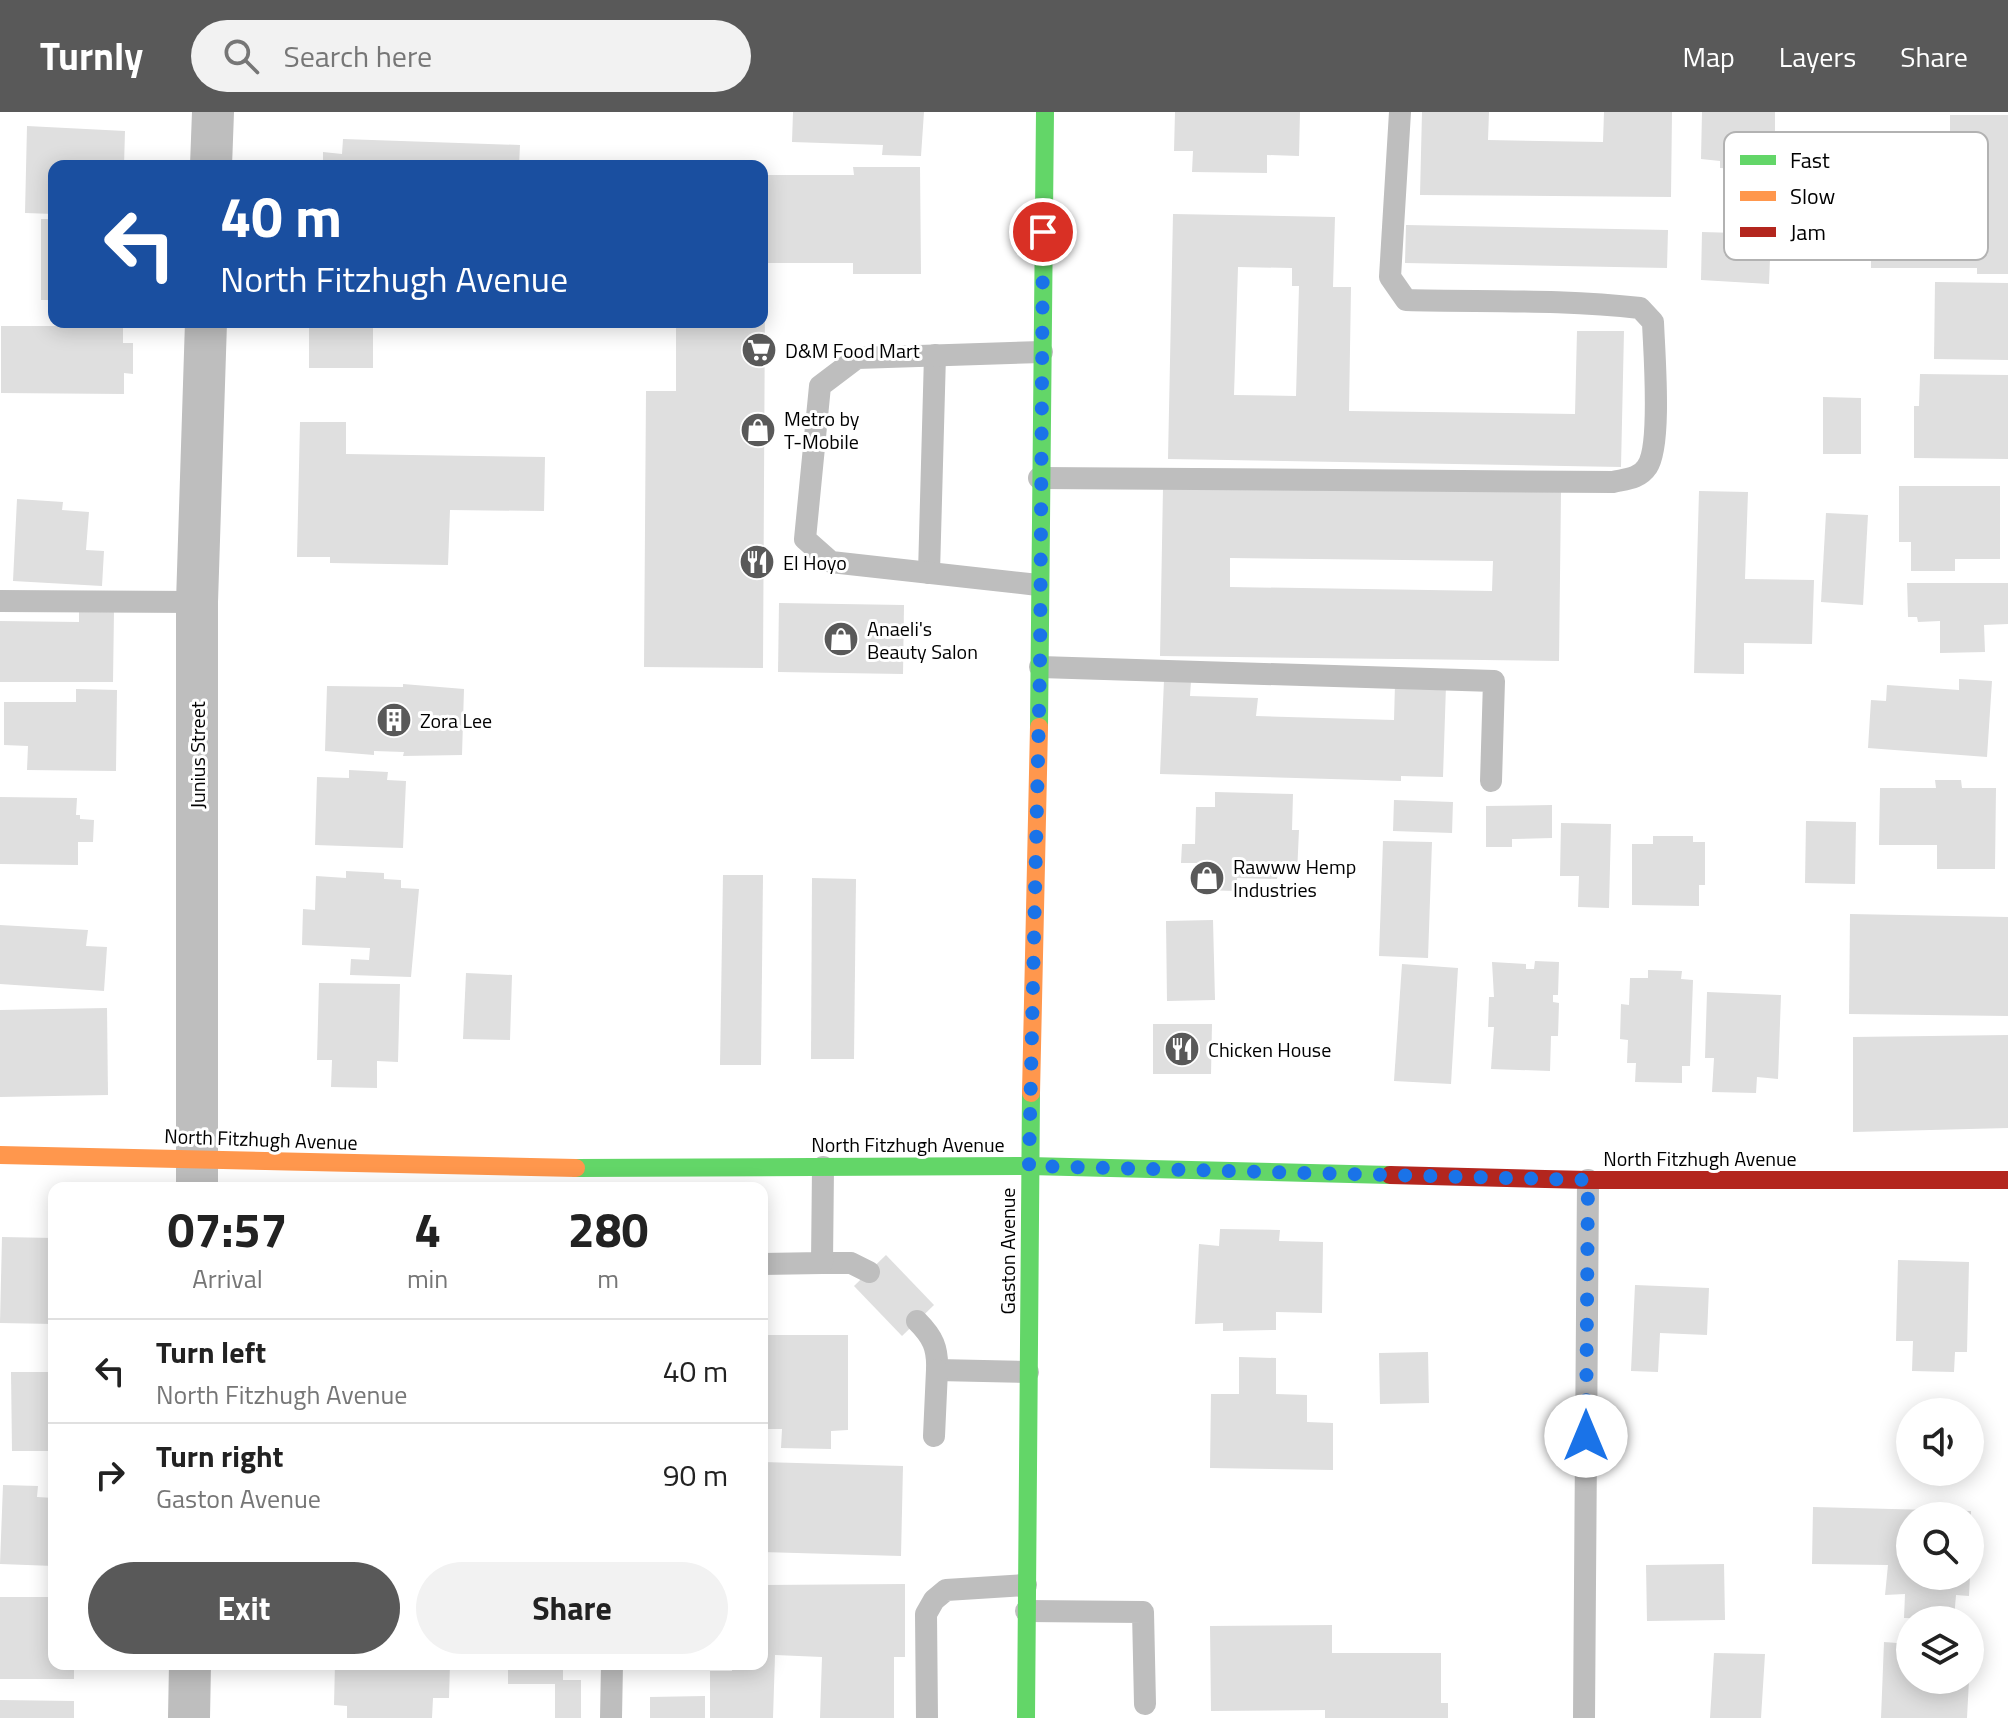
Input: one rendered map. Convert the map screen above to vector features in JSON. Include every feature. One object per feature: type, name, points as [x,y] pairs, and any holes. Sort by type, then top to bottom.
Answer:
[{"type":"street","points":[[211,160],[213,112]]},
{"type":"street","name":"Gaston Avenue","points":[[1026,1718],[1029,1166],[1040,667],[1038,585],[1045,112]]},
{"type":"street","name":"Junius Street","points":[[197,1173],[197,602],[206,328]]},
{"type":"street","name":"North Fitzhugh Avenue","points":[[0,1155],[197,1173],[479,1168],[616,1178],[823,1167],[1029,1166],[1588,1180],[2008,1180]]},
{"type":"street","points":[[189,1718],[190,1670]]},
{"type":"lane","points":[[1039,478],[1613,482],[1638,476],[1649,465],[1656,422],[1653,322],[1640,308],[1578,301],[1544,304],[1406,300],[1390,277],[1400,112]]},
{"type":"lane","points":[[1038,585],[831,562],[805,539],[820,386],[857,358],[1042,352]]},
{"type":"lane","points":[[929,573],[935,355]]},
{"type":"lane","points":[[0,601],[197,602]]},
{"type":"lane","points":[[1040,667],[1494,681],[1491,781]]},
{"type":"lane","points":[[822,1263],[823,1167]]},
{"type":"lane","points":[[1584,1718],[1588,1180]]},
{"type":"lane","points":[[768,1264],[851,1263],[869,1272]]},
{"type":"lane","points":[[917,1321],[931,1335],[938,1351],[934,1436]]},
{"type":"lane","points":[[937,1370],[1028,1372]]},
{"type":"lane","points":[[927,1718],[926,1614],[934,1600],[946,1590],[1026,1585]]},
{"type":"lane","points":[[1026,1611],[1143,1612],[1145,1704]]},
{"type":"lane","points":[[611,1718],[612,1670]]},
{"type":"building","points":[[793,112],[924,112],[921,156],[882,155],[883,145],[792,142]]},
{"type":"building","points":[[1175,112],[1300,112],[1299,156],[1267,155],[1267,173],[1192,172],[1193,151],[1174,151]]},
{"type":"building","points":[[1422,112],[1489,112],[1488,140],[1603,142],[1604,112],[1672,112],[1671,197],[1420,195]]},
{"type":"building","points":[[1702,112],[1775,112],[1775,132],[1724,132],[1724,168],[1720,168],[1720,161],[1701,159]]},
{"type":"building","points":[[1950,115],[2008,115],[2008,274],[1977,274],[1977,268],[1871,268],[1871,260],[1988,260],[1988,132],[1950,132]]},
{"type":"building","points":[[27,126],[125,131],[124,160],[48,160],[48,214],[25,213]]},
{"type":"building","points":[[343,139],[520,145],[519,160],[323,160],[323,152],[342,154]]},
{"type":"building","points":[[853,167],[920,167],[921,274],[853,274],[853,263],[768,263],[768,175],[854,175]]},
{"type":"building","points":[[1173,214],[1335,217],[1333,287],[1351,287],[1349,411],[1575,414],[1577,331],[1624,331],[1621,467],[1168,459]],"holes":[[[1238,267],[1292,268],[1292,286],[1299,286],[1296,396],[1234,395]]]},
{"type":"building","points":[[41,219],[48,219],[48,300],[41,300]]},
{"type":"building","points":[[1406,225],[1668,230],[1667,268],[1405,263]]},
{"type":"building","points":[[1702,232],[1724,233],[1724,260],[1770,260],[1769,284],[1701,280]]},
{"type":"building","points":[[1935,282],[2008,283],[2008,360],[1934,359]]},
{"type":"building","points":[[1,326],[123,328],[123,343],[133,343],[133,374],[124,373],[124,394],[1,393]]},
{"type":"building","points":[[309,328],[373,328],[373,368],[309,368]]},
{"type":"building","points":[[676,328],[765,328],[763,668],[644,667],[646,391],[676,391]]},
{"type":"building","points":[[1920,374],[2008,375],[2008,459],[1914,458],[1914,406],[1919,406]]},
{"type":"building","points":[[1823,397],[1861,398],[1861,454],[1823,454]]},
{"type":"building","points":[[300,422],[346,422],[346,454],[545,457],[544,511],[450,510],[448,565],[330,563],[330,557],[297,557]]},
{"type":"building","points":[[1899,486],[2000,486],[2000,559],[1955,559],[1955,571],[1911,571],[1911,542],[1899,542]]},
{"type":"building","points":[[1163,488],[1561,492],[1559,661],[1160,656]],"holes":[[[1230,558],[1493,561],[1492,591],[1230,587]]]},
{"type":"building","points":[[1699,491],[1748,492],[1745,579],[1814,580],[1812,644],[1744,643],[1744,674],[1694,673]]},
{"type":"building","points":[[17,499],[63,502],[62,510],[89,512],[86,550],[104,551],[102,586],[13,581]]},
{"type":"building","points":[[1826,513],[1868,515],[1863,605],[1821,602]]},
{"type":"building","points":[[1907,583],[2008,583],[2008,624],[1984,625],[1985,652],[1940,653],[1940,621],[1918,622],[1917,617],[1908,617]]},
{"type":"building","name":"Anaeli's Beauty Salon","points":[[779,603],[904,605],[903,674],[778,672]]},
{"type":"building","points":[[114,610],[113,682],[0,682],[0,621],[79,622],[79,611]]},
{"type":"building","points":[[1959,679],[1992,681],[1987,757],[1868,748],[1871,700],[1886,701],[1887,685],[1959,690]]},
{"type":"building","points":[[1164,680],[1191,681],[1190,696],[1258,698],[1256,716],[1394,720],[1395,684],[1446,685],[1443,777],[1401,776],[1401,781],[1160,774]]},
{"type":"building","name":"Zora Lee","points":[[403,684],[464,689],[462,755],[403,756],[404,752],[374,751],[374,755],[325,751],[327,686],[403,687]]},
{"type":"building","points":[[76,689],[117,690],[116,771],[27,770],[28,746],[4,745],[4,702],[76,702]]},
{"type":"building","points":[[349,770],[388,772],[387,780],[406,781],[403,848],[315,845],[317,777],[349,778]]},
{"type":"building","points":[[1935,780],[1961,780],[1962,788],[1996,788],[1995,869],[1937,869],[1937,845],[1879,845],[1880,788],[1936,788]]},
{"type":"building","points":[[1215,792],[1293,794],[1292,830],[1299,830],[1297,874],[1278,873],[1277,879],[1237,878],[1237,891],[1197,890],[1198,863],[1181,863],[1182,844],[1195,844],[1196,807],[1215,807]]},
{"type":"building","points":[[0,797],[77,798],[76,815],[80,815],[80,819],[94,820],[93,842],[78,842],[78,865],[0,864]]},
{"type":"building","points":[[1394,800],[1453,802],[1452,833],[1393,831]]},
{"type":"building","points":[[1552,805],[1552,838],[1512,839],[1512,847],[1486,847],[1486,806]]},
{"type":"building","points":[[1806,821],[1856,822],[1855,884],[1805,883]]},
{"type":"building","points":[[1561,823],[1611,824],[1609,908],[1578,907],[1579,876],[1560,876]]},
{"type":"building","points":[[1653,836],[1693,836],[1693,842],[1705,842],[1705,885],[1699,885],[1699,906],[1632,905],[1632,844],[1653,844]]},
{"type":"building","points":[[1383,841],[1432,842],[1428,958],[1379,956]]},
{"type":"building","points":[[346,871],[384,873],[384,879],[401,880],[401,888],[419,889],[411,977],[350,975],[351,959],[369,960],[370,948],[302,945],[303,909],[315,910],[316,876],[346,878]]},
{"type":"building","points":[[723,875],[763,875],[761,1065],[720,1065]]},
{"type":"building","points":[[812,878],[856,879],[854,1059],[811,1059]]},
{"type":"building","points":[[1850,914],[2008,917],[2008,1016],[1849,1014]]},
{"type":"building","points":[[1213,920],[1215,1000],[1167,1001],[1166,921]]},
{"type":"building","points":[[0,925],[88,930],[86,946],[107,947],[104,991],[0,984]]},
{"type":"building","points":[[1535,961],[1559,962],[1558,995],[1553,995],[1553,1002],[1559,1003],[1558,1036],[1551,1036],[1550,1071],[1491,1069],[1494,1027],[1488,1027],[1489,997],[1494,997],[1492,962],[1526,964],[1526,969],[1534,969]]},
{"type":"building","points":[[1402,964],[1458,968],[1451,1084],[1394,1081]]},
{"type":"building","points":[[1648,970],[1682,971],[1681,979],[1693,980],[1690,1066],[1682,1066],[1682,1083],[1635,1082],[1636,1063],[1627,1063],[1628,1040],[1620,1039],[1621,1004],[1629,1005],[1630,978],[1648,978]]},
{"type":"building","points":[[466,973],[512,975],[510,1040],[463,1039]]},
{"type":"building","points":[[319,983],[400,984],[398,1062],[377,1061],[377,1088],[331,1087],[332,1060],[317,1060]]},
{"type":"building","points":[[1707,992],[1781,995],[1778,1079],[1757,1077],[1756,1093],[1712,1092],[1714,1058],[1705,1058]]},
{"type":"building","points":[[107,1008],[108,1095],[0,1097],[0,1010]]},
{"type":"building","name":"Chicken House","points":[[1153,1024],[1212,1024],[1211,1074],[1153,1074]]},
{"type":"building","points":[[2008,1035],[2008,1128],[1853,1132],[1853,1037]]},
{"type":"building","points":[[1220,1229],[1280,1230],[1279,1241],[1323,1242],[1322,1313],[1276,1312],[1276,1330],[1223,1331],[1223,1323],[1195,1324],[1199,1244],[1219,1246]]},
{"type":"building","points":[[2,1237],[48,1238],[48,1324],[0,1323]]},
{"type":"building","points":[[886,1255],[934,1305],[902,1336],[854,1286]]},
{"type":"building","points":[[1898,1260],[1969,1262],[1967,1352],[1955,1352],[1954,1372],[1912,1371],[1913,1341],[1896,1341]]},
{"type":"building","points":[[1635,1285],[1709,1288],[1707,1335],[1660,1333],[1658,1372],[1631,1371]]},
{"type":"building","points":[[768,1335],[848,1335],[848,1430],[831,1431],[831,1449],[781,1448],[782,1429],[768,1429]]},
{"type":"building","points":[[1428,1352],[1429,1403],[1380,1404],[1379,1353]]},
{"type":"building","points":[[1239,1357],[1276,1358],[1276,1394],[1307,1395],[1307,1422],[1333,1423],[1333,1470],[1210,1468],[1211,1394],[1239,1394]]},
{"type":"building","points":[[11,1372],[48,1372],[48,1451],[12,1451]]},
{"type":"building","points":[[768,1462],[903,1466],[901,1556],[768,1552]]},
{"type":"building","points":[[3,1485],[38,1486],[37,1497],[48,1498],[48,1566],[0,1564]]},
{"type":"building","points":[[1813,1507],[1896,1509],[1896,1590],[1969,1590],[1969,1596],[1956,1595],[1955,1606],[1904,1606],[1905,1594],[1885,1595],[1888,1565],[1812,1564]]},
{"type":"building","points":[[1724,1564],[1725,1620],[1647,1621],[1646,1565]]},
{"type":"building","points":[[905,1584],[905,1657],[894,1657],[894,1718],[820,1718],[822,1657],[775,1655],[773,1718],[710,1718],[710,1671],[768,1670],[768,1585]]},
{"type":"building","points":[[0,1597],[48,1597],[48,1670],[74,1670],[74,1679],[0,1679]]},
{"type":"building","points":[[1332,1625],[1332,1653],[1441,1653],[1441,1703],[1448,1703],[1448,1718],[1325,1718],[1325,1710],[1211,1711],[1210,1626]]},
{"type":"building","points":[[1884,1642],[1896,1643],[1896,1694],[1968,1694],[1967,1718],[1881,1718]]},
{"type":"building","points":[[1714,1653],[1765,1654],[1761,1718],[1710,1718]]},
{"type":"building","points":[[335,1670],[450,1670],[449,1698],[433,1698],[432,1718],[347,1718],[347,1706],[334,1705]]},
{"type":"building","points":[[508,1670],[563,1670],[563,1680],[581,1680],[581,1718],[555,1718],[555,1684],[508,1684]]},
{"type":"building","points":[[705,1696],[705,1718],[650,1718],[650,1697]]},
{"type":"building","points":[[0,1700],[74,1701],[74,1718],[0,1718]]},
{"type":"traffic: fast","points":[[1039,727],[1045,112]]},
{"type":"traffic: fast","points":[[1026,1718],[1031,1093]]},
{"type":"traffic: fast","points":[[576,1168],[1029,1166],[1390,1175]]},
{"type":"traffic: slow","points":[[1031,1093],[1039,727]]},
{"type":"traffic: slow","points":[[0,1155],[576,1168]]},
{"type":"traffic: jam","points":[[1390,1175],[1588,1180],[2008,1180]]},
{"type":"place","name":"D&M Food Mart","points":[[759,350]]},
{"type":"place","name":"Metro by T-Mobile","points":[[758,430]]},
{"type":"place","name":"El Hoyo","points":[[757,562]]},
{"type":"place","name":"Anaeli's Beauty Salon","points":[[841,639]]},
{"type":"place","name":"Zora Lee","points":[[394,720]]},
{"type":"place","name":"Rawww Hemp Industries","points":[[1207,878]]},
{"type":"place","name":"Chicken House","points":[[1182,1049]]},
{"type":"route","points":[[1043,232],[1038,585],[1040,667],[1029,1166],[1588,1180],[1586,1436]]}]
